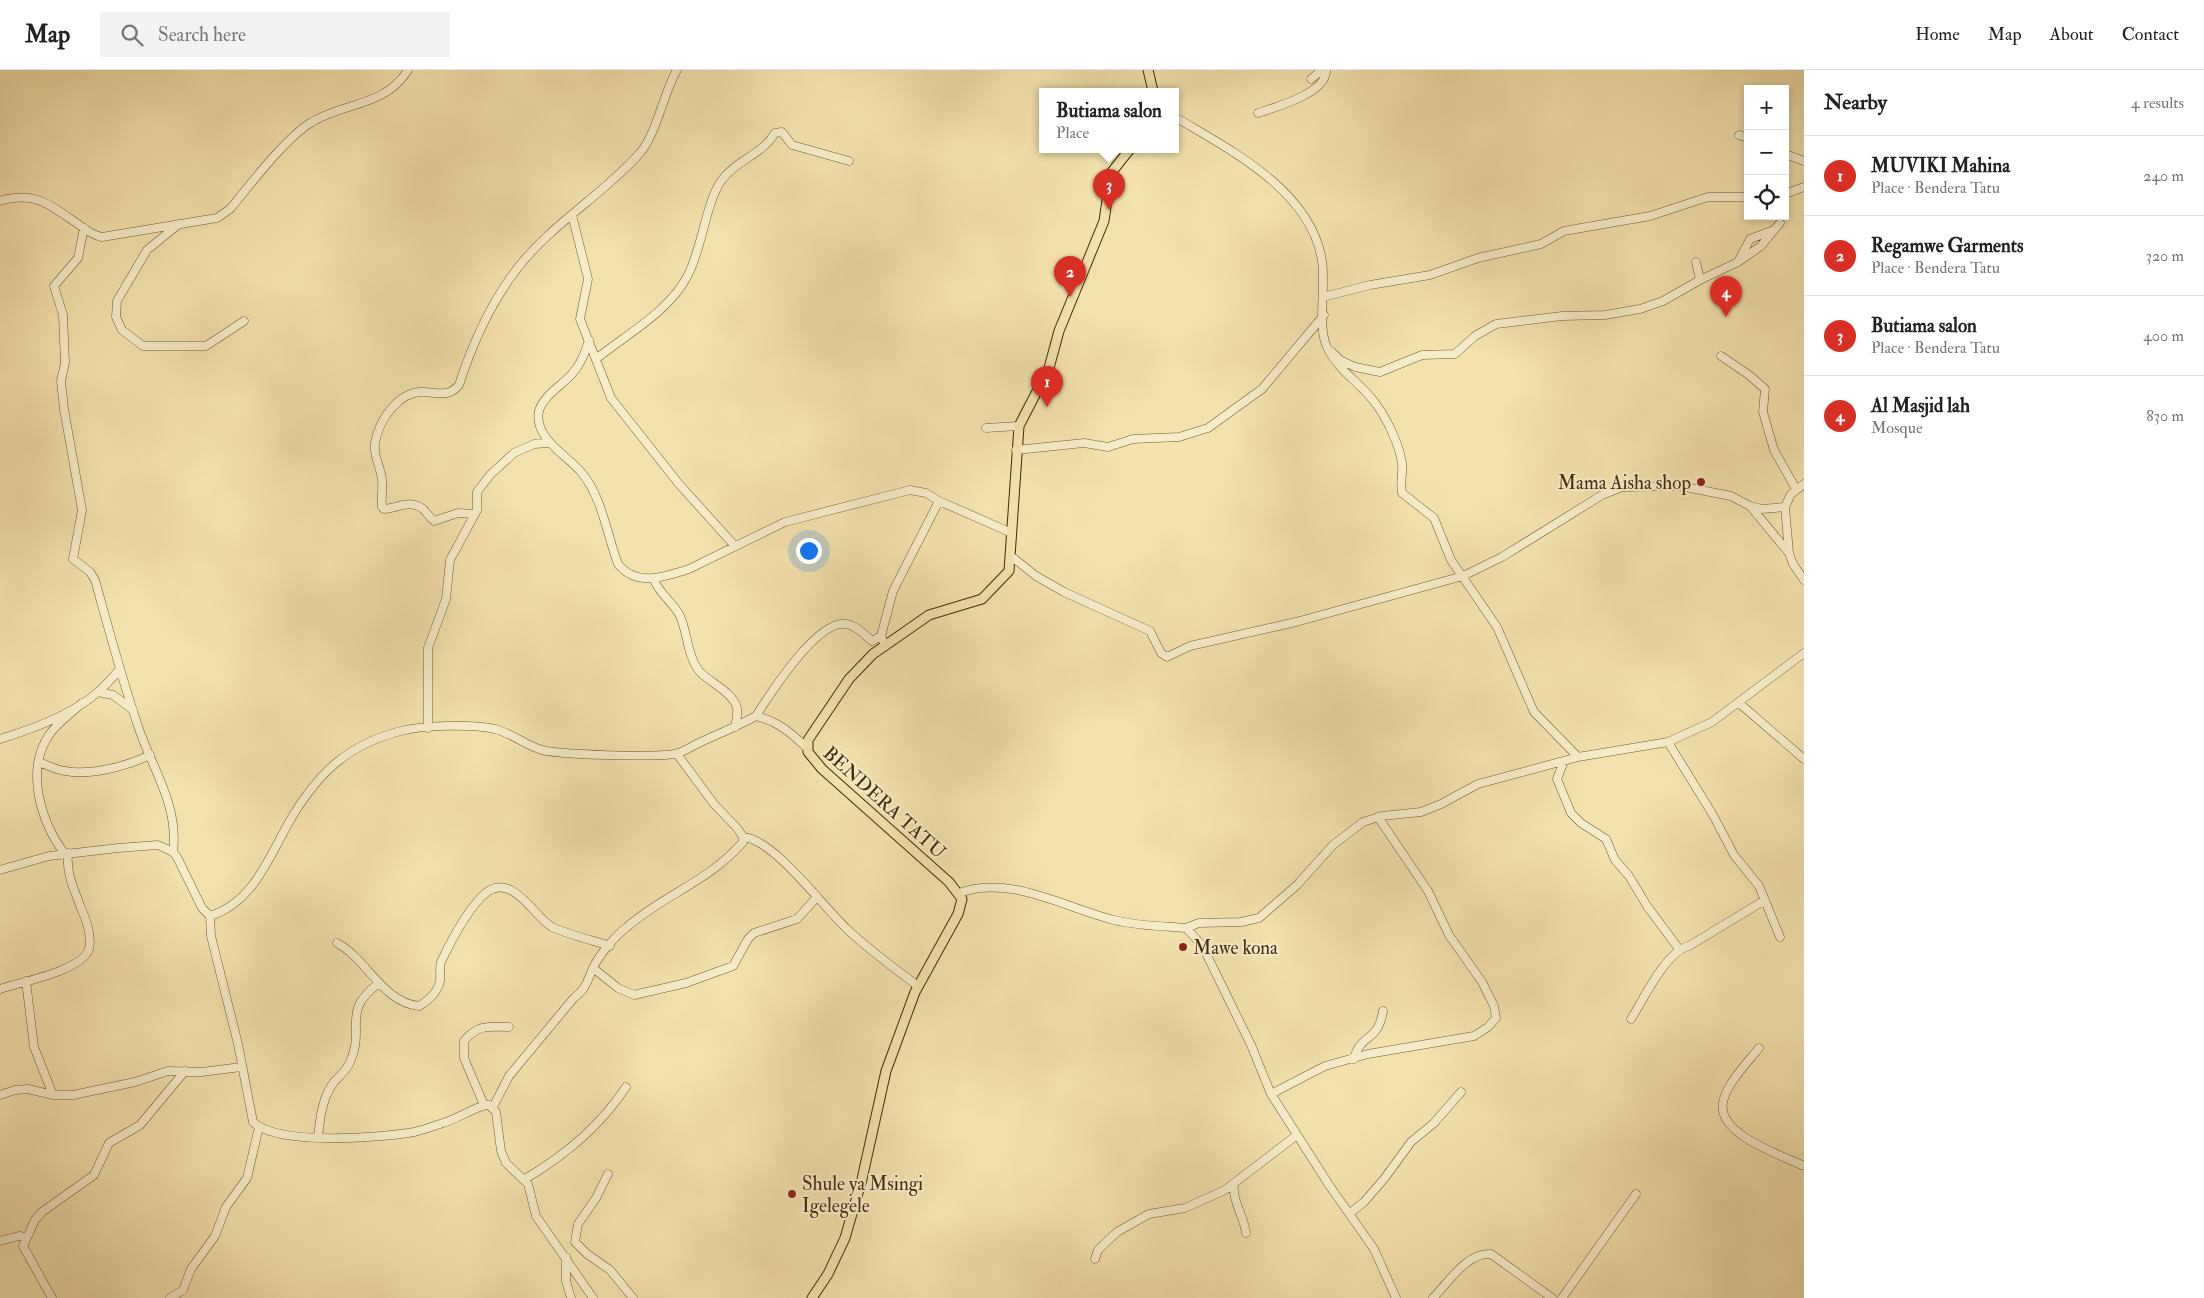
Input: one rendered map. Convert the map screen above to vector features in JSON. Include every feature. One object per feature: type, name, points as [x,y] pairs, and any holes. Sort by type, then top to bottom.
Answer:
[{"type":"main road","points":[[1148,70],[1152,88]]},
{"type":"main road","name":"BENDERA TATU","points":[[959,893],[822,769],[811,757],[807,748],[808,740],[849,679],[883,640],[929,616],[982,599],[1009,571],[1019,426],[1049,368],[1059,331],[1104,221],[1110,173],[1127,153]]},
{"type":"main road","points":[[812,1298],[828,1274],[845,1238],[867,1156],[886,1071],[918,986],[958,914],[962,899],[959,893]]},
{"type":"street","points":[[0,201],[28,196],[49,205],[95,236],[106,238],[180,223],[207,220],[223,215],[301,130],[326,114],[356,106],[381,95],[398,82],[408,70]]},
{"type":"street","points":[[474,514],[458,513],[434,520],[421,508],[414,505],[406,504],[384,510],[382,507],[382,481],[375,458],[375,442],[391,409],[406,395],[415,392],[447,394],[453,392],[459,384],[495,303],[516,269],[572,215],[604,189],[641,151],[649,137],[660,105],[676,70]]},
{"type":"street","points":[[1311,79],[1322,70]]},
{"type":"street","points":[[1258,113],[1290,101],[1319,86],[1326,76],[1326,70]]},
{"type":"street","points":[[1179,118],[1244,159],[1276,184],[1294,204],[1312,231],[1322,261],[1326,345],[1336,364],[1376,405],[1400,454],[1402,493],[1434,518],[1451,560],[1464,576],[1500,632],[1534,712],[1578,757]]},
{"type":"street","points":[[596,360],[666,303],[679,289],[688,275],[721,181],[730,172],[763,150],[775,133],[782,132],[792,145],[849,161]]},
{"type":"street","points":[[1739,134],[1744,136]]},
{"type":"street","points":[[1789,155],[1804,161]]},
{"type":"street","points":[[1789,193],[1804,187]]},
{"type":"street","points":[[1323,297],[1370,284],[1430,275],[1478,258],[1541,244],[1564,232],[1650,216],[1708,198],[1744,197]]},
{"type":"street","points":[[572,215],[588,279],[580,320],[611,398],[679,484],[734,545]]},
{"type":"street","points":[[180,223],[147,250],[115,304],[116,317],[122,330],[143,346],[206,346],[244,321]]},
{"type":"street","points":[[1326,345],[1340,360],[1355,368],[1380,372],[1422,355],[1455,354],[1475,336],[1496,324],[1562,316],[1605,315],[1640,309],[1663,301],[1700,280],[1738,262],[1761,246],[1780,223]]},
{"type":"street","points":[[84,228],[78,258],[54,286],[63,314],[65,364],[61,381],[64,409],[82,510],[73,559],[90,572],[95,580],[133,710],[173,818],[175,834],[173,852],[202,908],[210,916],[211,936],[238,1044],[251,1116],[259,1127],[275,1132],[318,1137],[356,1138],[415,1132],[456,1119],[484,1105],[493,1107]]},
{"type":"street","points":[[1738,262],[1750,239],[1774,230]]},
{"type":"street","points":[[1696,262],[1700,280]]},
{"type":"street","points":[[1016,450],[1084,443],[1108,447],[1133,439],[1179,436],[1208,428],[1262,389],[1324,315]]},
{"type":"street","points":[[589,340],[580,364],[544,402],[539,411],[541,427],[550,442],[573,464],[588,482],[618,564],[624,572],[633,576],[654,579],[689,569],[734,545],[785,522],[900,491],[916,490],[926,493],[939,501],[1012,533]]},
{"type":"street","points":[[1721,356],[1749,375],[1765,389],[1763,412],[1774,450],[1796,489]]},
{"type":"street","points":[[986,428],[1019,426]]},
{"type":"street","points":[[428,728],[428,648],[446,599],[450,560],[474,514],[478,504],[479,488],[502,463],[523,447],[550,442]]},
{"type":"street","points":[[1804,484],[1790,494],[1785,507],[1789,553],[1793,564],[1804,580]]},
{"type":"street","points":[[1011,556],[1036,576],[1057,588],[1150,632],[1161,652],[1167,656],[1190,646],[1296,622],[1464,576],[1502,557],[1602,495],[1622,487],[1680,486],[1731,496],[1750,506],[1762,509],[1785,507]]},
{"type":"street","points":[[210,916],[232,906],[247,892],[263,871],[292,818],[324,773],[358,746],[402,730],[456,726],[495,729],[518,738],[538,749],[556,753],[677,754],[756,716],[774,686],[808,644],[828,631],[840,624],[848,624],[872,641],[883,640],[893,591],[939,501]]},
{"type":"street","points":[[1750,506],[1789,553]]},
{"type":"street","points":[[654,579],[656,585],[673,604],[680,617],[698,670],[733,699],[738,709],[735,727]]},
{"type":"street","points":[[959,893],[981,887],[1016,890],[1112,920],[1136,925],[1186,928],[1199,923],[1241,922],[1259,918],[1297,885],[1333,844],[1363,822],[1378,817],[1421,812],[1441,804],[1478,784],[1578,757],[1668,742],[1712,722],[1804,653]]},
{"type":"street","points":[[0,739],[42,724],[82,703],[98,692],[120,669]]},
{"type":"street","points":[[98,692],[113,695],[133,710]]},
{"type":"street","points":[[0,989],[71,966],[84,958],[88,951],[88,930],[69,877],[66,853],[48,830],[36,774],[44,744],[50,733],[82,703]]},
{"type":"street","points":[[1739,703],[1804,759]]},
{"type":"street","points":[[756,716],[770,719],[785,728],[807,748]]},
{"type":"street","points":[[1668,742],[1713,814],[1734,855],[1759,886],[1780,937]]},
{"type":"street","points":[[592,1298],[566,1257],[536,1216],[525,1179],[506,1164],[498,1121],[493,1107],[509,1076],[573,999],[585,989],[593,968],[626,927],[702,879],[732,854],[743,842],[743,837],[714,804],[677,754]]},
{"type":"street","points":[[38,762],[66,772],[84,771],[131,764],[150,755]]},
{"type":"street","points":[[1564,761],[1557,779],[1571,813],[1580,823],[1606,838],[1615,860],[1629,876],[1647,906],[1679,949]]},
{"type":"street","points":[[1271,1094],[1325,1066],[1386,1049],[1474,1036],[1488,1027],[1496,1018],[1494,1006],[1482,982],[1449,935],[1428,891],[1378,817]]},
{"type":"street","points":[[743,837],[751,837],[767,846],[848,930],[918,986]]},
{"type":"street","points":[[0,870],[66,853],[158,845],[173,852]]},
{"type":"street","points":[[337,943],[360,960],[379,983],[400,1001],[418,1006],[427,1001],[440,982],[442,961],[457,932],[482,897],[496,888],[504,888],[517,894],[550,926],[610,946]]},
{"type":"street","points":[[593,968],[618,988],[634,995],[693,981],[733,966],[748,939],[754,933],[797,919],[817,897]]},
{"type":"street","points":[[1631,1019],[1662,968],[1679,949],[1689,946],[1764,900]]},
{"type":"street","points":[[1186,928],[1202,945],[1251,1045],[1271,1094],[1328,1185],[1350,1213],[1374,1249],[1396,1298]]},
{"type":"street","points":[[26,981],[34,1047],[53,1095]]},
{"type":"street","points":[[318,1137],[320,1113],[332,1084],[345,1071],[353,1053],[356,1009],[364,994],[379,983]]},
{"type":"street","points":[[1354,1059],[1360,1044],[1376,1033],[1381,1026],[1383,1011]]},
{"type":"street","points":[[484,1105],[464,1058],[464,1042],[478,1028],[489,1026],[509,1027]]},
{"type":"street","points":[[1758,1048],[1726,1092],[1722,1103],[1724,1117],[1738,1134],[1804,1166]]},
{"type":"street","points":[[0,1095],[28,1089],[53,1095],[88,1093],[135,1082],[168,1071],[202,1072],[241,1067]]},
{"type":"street","points":[[52,1298],[24,1251],[23,1244],[26,1237],[42,1212],[94,1176],[109,1143],[140,1125],[185,1071]]},
{"type":"street","points":[[525,1179],[540,1171],[592,1128],[611,1110],[626,1087]]},
{"type":"street","points":[[1350,1213],[1364,1202],[1384,1179],[1411,1142],[1434,1122],[1461,1092]]},
{"type":"street","points":[[170,1298],[183,1290],[191,1269],[215,1236],[226,1207],[247,1178],[259,1127]]},
{"type":"street","points":[[1095,1259],[1098,1250],[1107,1240],[1149,1214],[1185,1208],[1208,1199],[1234,1184],[1297,1135]]},
{"type":"street","points":[[608,1174],[596,1198],[578,1224],[576,1242],[587,1254],[610,1270],[633,1298]]},
{"type":"street","points":[[1234,1184],[1233,1192],[1244,1219],[1246,1233]]},
{"type":"street","points":[[1562,1298],[1636,1194]]},
{"type":"street","points":[[0,1241],[19,1236],[26,1237]]},
{"type":"street","points":[[1433,1298],[1473,1257],[1483,1254],[1491,1254],[1552,1298]]},
{"type":"street","points":[[566,1257],[566,1281],[571,1298]]},
{"type":"place","name":"Butiama salon","points":[[1109,210]]},
{"type":"place","name":"Regamwe Garments","points":[[1070,297]]},
{"type":"place","name":"Al Masjid lah","points":[[1726,317]]},
{"type":"place","name":"MUVIKI Mahina","points":[[1047,407]]},
{"type":"place","name":"Mama Aisha shop","points":[[1701,482]]},
{"type":"place","name":"Mawe kona","points":[[1183,947]]},
{"type":"place","name":"Shule ya Msingi Igelegele","points":[[792,1194]]}]
